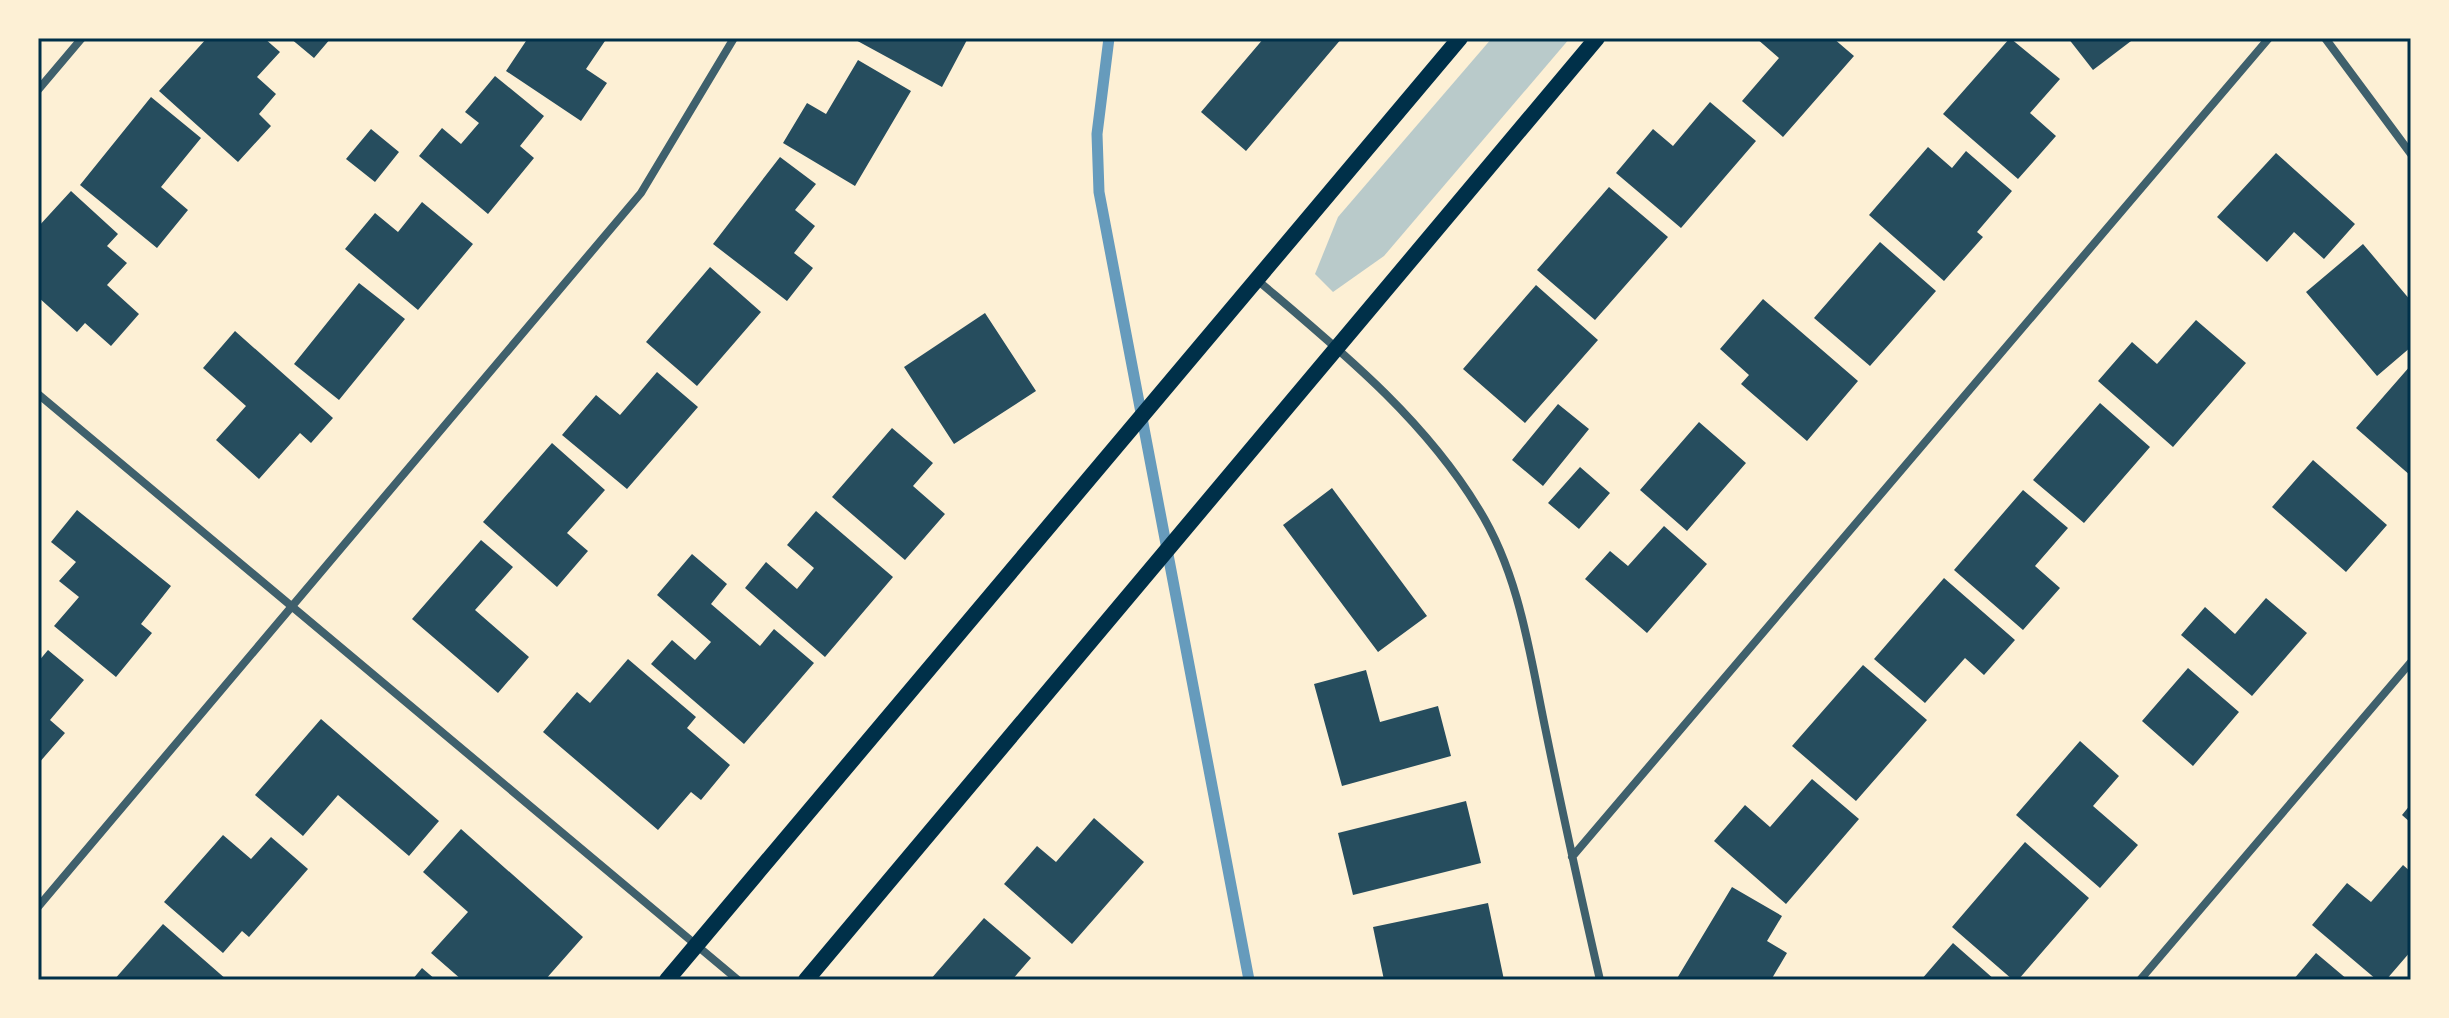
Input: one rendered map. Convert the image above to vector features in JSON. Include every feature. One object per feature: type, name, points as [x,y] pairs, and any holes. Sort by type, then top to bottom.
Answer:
[{"type":"main road","points":[[667,980],[1460,38]]},
{"type":"main road","points":[[806,980],[1597,38]]},
{"type":"street","points":[[38,90],[82,38]]},
{"type":"street","points":[[38,907],[641,193],[734,38]]},
{"type":"street","points":[[1572,857],[2269,38]]},
{"type":"street","points":[[2325,38],[2411,154]]},
{"type":"street","points":[[1256,279],[1402,410],[1446,460],[1479,508],[1505,559],[1522,620],[1600,980]]},
{"type":"street","points":[[38,394],[738,980]]},
{"type":"street","points":[[2140,980],[2411,662]]},
{"type":"shaded area","points":[[1492,38],[1570,38],[1384,256],[1333,292],[1315,274],[1338,217]]},
{"type":"building","points":[[207,38],[264,38],[280,52],[257,77],[276,94],[259,114],[271,126],[238,162],[159,91]]},
{"type":"building","points":[[290,38],[331,38],[314,58]]},
{"type":"building","points":[[528,38],[607,38],[586,69],[607,83],[581,121],[506,71]]},
{"type":"building","points":[[852,38],[968,38],[942,87]]},
{"type":"building","points":[[1264,38],[1342,38],[1246,151],[1201,112]]},
{"type":"building","points":[[1756,38],[1833,38],[1854,56],[1783,137],[1742,101],[1779,58]]},
{"type":"building","points":[[2010,38],[2060,79],[2030,113],[2056,136],[2018,179],[1943,114]]},
{"type":"building","points":[[2068,38],[2135,38],[2093,70]]},
{"type":"building","points":[[858,60],[911,91],[855,186],[783,143],[807,103],[826,114]]},
{"type":"building","points":[[495,76],[544,116],[520,146],[534,158],[488,214],[419,156],[442,128],[461,144],[479,123],[465,112]]},
{"type":"building","points":[[151,97],[201,138],[161,187],[188,210],[157,248],[80,185]]},
{"type":"building","points":[[1710,102],[1756,141],[1681,228],[1616,173],[1653,129],[1673,146]]},
{"type":"building","points":[[371,129],[399,152],[375,182],[346,159]]},
{"type":"building","points":[[1928,147],[1952,168],[1966,151],[2012,191],[1977,232],[1983,237],[1944,281],[1869,215]]},
{"type":"building","points":[[2276,153],[2355,224],[2324,259],[2294,232],[2267,262],[2217,217]]},
{"type":"building","points":[[780,157],[816,184],[795,210],[815,226],[794,253],[813,268],[787,301],[713,244]]},
{"type":"building","points":[[1609,187],[1668,237],[1595,320],[1537,270]]},
{"type":"building","points":[[71,191],[118,234],[107,246],[127,263],[107,285],[139,314],[111,346],[85,323],[77,332],[38,297],[38,227]]},
{"type":"building","points":[[422,202],[473,244],[418,310],[345,249],[375,213],[398,232]]},
{"type":"building","points":[[1880,242],[1936,291],[1870,366],[1814,318]]},
{"type":"building","points":[[2363,244],[2411,301],[2411,347],[2377,376],[2306,292]]},
{"type":"building","points":[[710,267],[761,312],[697,386],[646,342]]},
{"type":"building","points":[[359,283],[405,319],[339,400],[294,364]]},
{"type":"building","points":[[1536,285],[1598,340],[1525,423],[1463,369]]},
{"type":"building","points":[[1763,299],[1858,381],[1807,441],[1741,384],[1749,375],[1720,349]]},
{"type":"building","points":[[985,313],[1036,391],[954,444],[904,367]]},
{"type":"building","points":[[2196,320],[2246,363],[2173,447],[2098,381],[2132,342],[2157,364]]},
{"type":"building","points":[[235,331],[333,418],[311,443],[300,433],[259,479],[216,440],[246,406],[203,368]]},
{"type":"building","points":[[2411,365],[2411,476],[2356,428]]},
{"type":"building","points":[[657,372],[698,407],[627,489],[562,435],[596,395],[620,415]]},
{"type":"building","points":[[2100,403],[2150,447],[2084,523],[2033,480]]},
{"type":"building","points":[[1558,404],[1589,429],[1543,486],[1512,460]]},
{"type":"building","points":[[1699,422],[1746,463],[1687,531],[1640,490]]},
{"type":"building","points":[[892,428],[933,463],[913,486],[945,514],[905,560],[832,497]]},
{"type":"building","points":[[552,443],[605,490],[567,533],[588,551],[557,587],[483,522]]},
{"type":"building","points":[[2313,460],[2387,525],[2346,572],[2272,507]]},
{"type":"building","points":[[1580,467],[1610,493],[1579,529],[1548,503]]},
{"type":"building","points":[[1332,488],[1427,616],[1378,652],[1283,525]]},
{"type":"building","points":[[2023,490],[2068,528],[2035,566],[2060,588],[2023,630],[1954,570]]},
{"type":"building","points":[[77,510],[171,586],[141,624],[152,633],[116,677],[54,626],[79,597],[59,581],[76,562],[51,542]]},
{"type":"building","points":[[816,511],[893,577],[825,657],[745,588],[766,562],[797,589],[814,568],[787,545]]},
{"type":"building","points":[[1664,526],[1707,564],[1647,633],[1585,579],[1610,551],[1628,566]]},
{"type":"building","points":[[481,540],[513,567],[475,610],[529,657],[498,693],[412,619]]},
{"type":"building","points":[[692,554],[727,584],[711,604],[760,646],[774,629],[814,663],[744,744],[651,664],[672,640],[695,660],[711,642],[657,595]]},
{"type":"building","points":[[1944,578],[2015,640],[1984,675],[1965,658],[1925,703],[1874,659]]},
{"type":"building","points":[[2266,598],[2307,633],[2252,696],[2181,635],[2205,607],[2235,634]]},
{"type":"building","points":[[48,650],[84,680],[50,720],[65,733],[38,764],[38,662]]},
{"type":"building","points":[[628,659],[696,717],[687,728],[730,765],[701,800],[691,792],[658,830],[543,732],[577,692],[590,703]]},
{"type":"building","points":[[1863,665],[1927,720],[1856,801],[1792,746]]},
{"type":"building","points":[[2188,668],[2239,712],[2193,766],[2142,721]]},
{"type":"building","points":[[1366,670],[1380,722],[1438,706],[1451,756],[1342,786],[1314,684]]},
{"type":"building","points":[[321,719],[439,821],[409,856],[338,795],[303,836],[255,795]]},
{"type":"building","points":[[2080,741],[2119,776],[2093,806],[2138,845],[2100,888],[2016,815]]},
{"type":"building","points":[[1812,779],[1859,819],[1786,904],[1714,841],[1745,805],[1770,827]]},
{"type":"building","points":[[1466,801],[1481,863],[1353,895],[1338,833]]},
{"type":"building","points":[[2411,804],[2411,823],[2402,815]]},
{"type":"building","points":[[1094,818],[1144,862],[1072,944],[1004,884],[1037,846],[1056,862]]},
{"type":"building","points":[[461,829],[583,937],[545,980],[462,980],[431,953],[468,912],[423,872]]},
{"type":"building","points":[[223,835],[251,859],[271,837],[308,869],[249,937],[242,931],[223,953],[164,902]]},
{"type":"building","points":[[2025,842],[2089,898],[2018,980],[2013,980],[1952,927]]},
{"type":"building","points":[[2403,865],[2411,872],[2411,951],[2386,980],[2377,980],[2312,925],[2347,883],[2371,902]]},
{"type":"building","points":[[1732,887],[1782,916],[1767,941],[1787,953],[1771,980],[1676,980]]},
{"type":"building","points":[[1488,903],[1504,980],[1384,980],[1373,927]]},
{"type":"building","points":[[984,918],[1031,958],[1012,980],[930,980]]},
{"type":"building","points":[[163,924],[227,980],[114,980]]},
{"type":"building","points":[[1953,943],[1995,980],[1921,980]]},
{"type":"building","points":[[2316,953],[2348,980],[2293,980]]},
{"type":"building","points":[[422,968],[436,980],[412,980]]},
{"type":"waterway","points":[[1109,38],[1097,134],[1099,192],[1249,980]]}]
